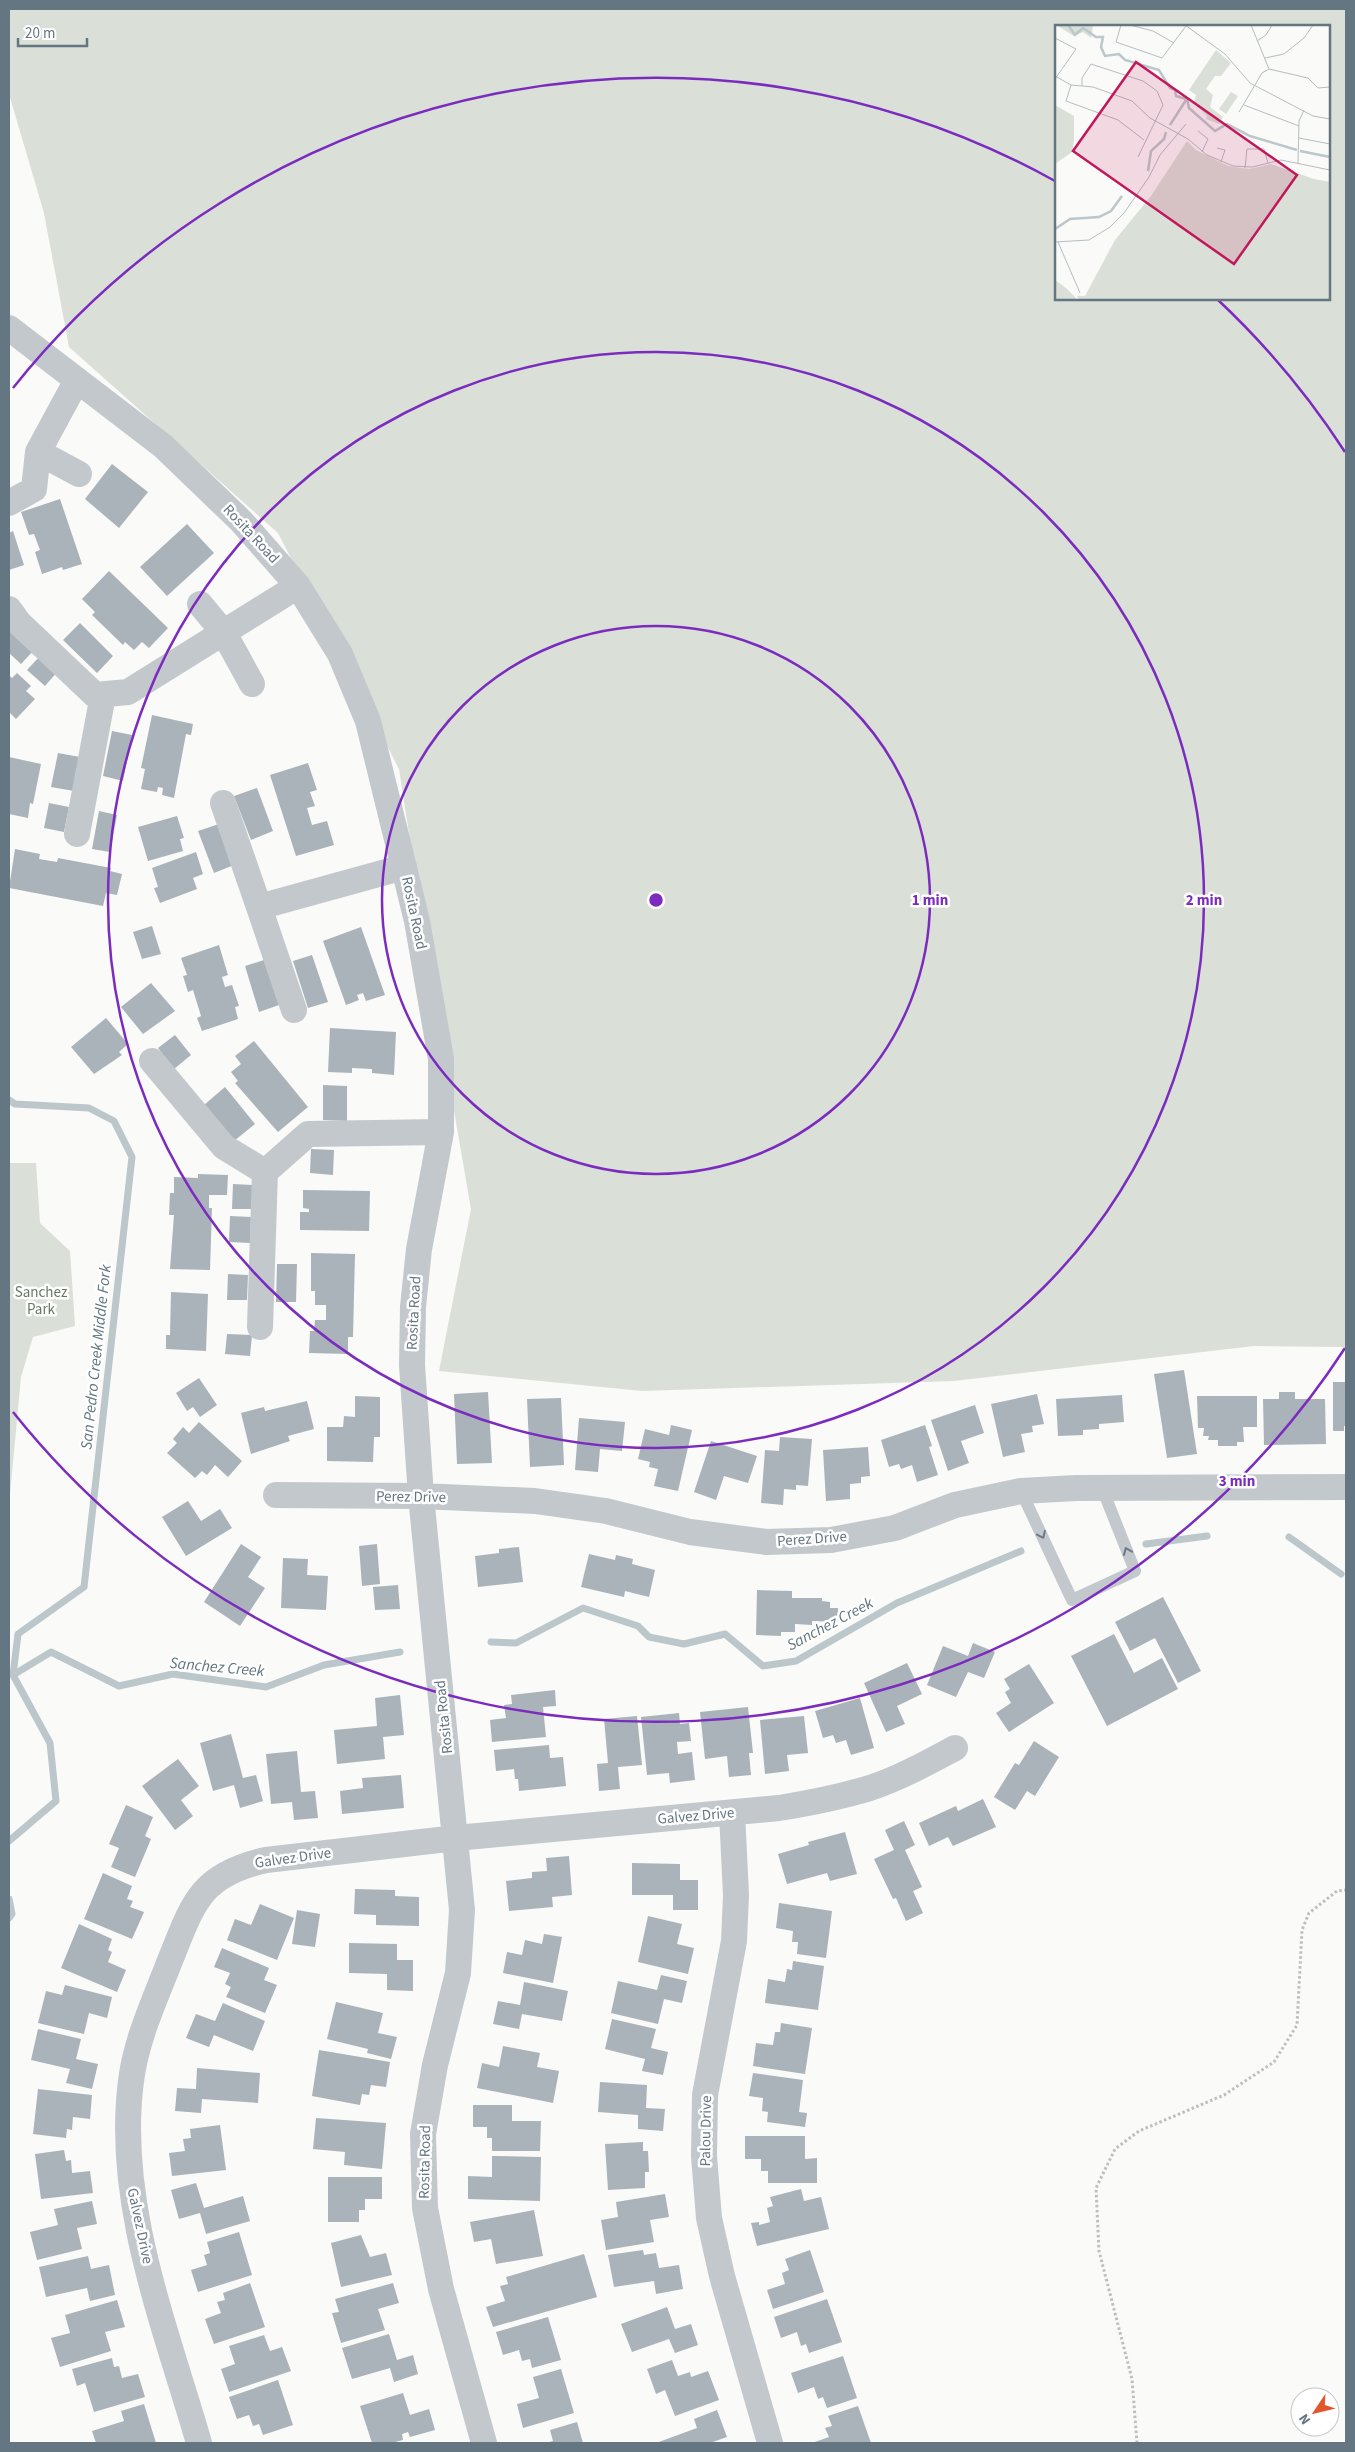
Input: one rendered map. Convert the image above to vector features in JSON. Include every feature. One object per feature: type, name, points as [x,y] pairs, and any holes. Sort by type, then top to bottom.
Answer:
[{"type":"street","name":"Rosita Road","points":[[9,328],[163,446],[241,522],[298,586],[340,654],[368,721],[417,921],[441,1059],[442,1132],[419,1249],[412,1307],[412,1365],[421,1496],[462,1910],[458,1973],[435,2065],[423,2134],[425,2208],[441,2289],[484,2443]]},
{"type":"street","points":[[9,503],[34,489],[38,452],[77,380]]},
{"type":"street","points":[[38,452],[79,474]]},
{"type":"street","points":[[9,609],[19,623],[95,695],[103,695],[128,692],[298,586]]},
{"type":"street","points":[[200,604],[224,633],[252,684]]},
{"type":"street","points":[[77,834],[103,695]]},
{"type":"street","points":[[223,802],[294,1010]]},
{"type":"street","points":[[259,907],[404,867]]},
{"type":"street","points":[[152,1061],[224,1147],[265,1172]]},
{"type":"street","points":[[260,1327],[265,1172],[308,1134],[442,1132]]},
{"type":"street","name":"Perez Drive","points":[[276,1495],[421,1496],[535,1500],[606,1511],[690,1532],[766,1542],[840,1538],[895,1528],[955,1505],[1021,1491],[1102,1488],[1346,1487]]},
{"type":"street","name":"Galvez Drive","points":[[199,2443],[141,2245],[131,2189],[128,2131],[131,2081],[141,2033],[195,1903],[212,1882],[239,1866],[266,1860],[456,1838],[732,1813],[827,1800],[872,1787],[916,1769],[955,1748]]},
{"type":"street","name":"Palou Drive","points":[[732,1813],[736,1895],[734,1941],[705,2095],[704,2156],[709,2218],[722,2276],[770,2443]]},
{"type":"lane","points":[[1021,1491],[1072,1600],[1135,1571],[1102,1488]]},
{"type":"path","points":[[1137,2443],[1132,2379],[1099,2251],[1096,2188],[1115,2150],[1140,2131],[1224,2095],[1274,2062],[1297,2025],[1302,1930],[1309,1913],[1337,1891],[1346,1890]]},
{"type":"green space","points":[[9,9],[1346,9],[1346,1347],[1254,1346],[954,1381],[642,1391],[439,1371],[471,1209],[432,983],[399,769],[278,533],[69,347],[44,213],[9,94]]},
{"type":"green space","name":"Sanchez Park","points":[[9,1163],[36,1163],[40,1223],[70,1251],[75,1326],[33,1337],[21,1377],[9,1505]]},
{"type":"building","points":[[112,464],[148,492],[119,528],[85,499]]},
{"type":"building","points":[[60,499],[82,564],[63,570],[62,567],[42,574],[35,552],[40,550],[34,534],[29,535],[21,512]]},
{"type":"building","points":[[187,524],[214,553],[167,596],[140,567]]},
{"type":"building","points":[[13,531],[24,565],[9,570],[9,533]]},
{"type":"building","points":[[109,571],[168,628],[149,648],[142,642],[134,650],[125,642],[123,645],[92,615],[95,612],[82,599]]},
{"type":"building","points":[[80,623],[113,656],[97,673],[63,640]]},
{"type":"building","points":[[9,627],[35,649],[21,664],[9,653]]},
{"type":"building","points":[[41,655],[58,671],[45,686],[27,670]]},
{"type":"building","points":[[17,673],[31,686],[26,691],[35,699],[16,719],[10,713],[9,715],[9,675],[12,678]]},
{"type":"building","points":[[152,715],[193,724],[191,735],[186,734],[174,798],[162,795],[163,788],[158,787],[157,792],[141,789],[145,769],[141,768]]},
{"type":"building","points":[[112,731],[132,735],[123,781],[103,776]]},
{"type":"building","points":[[58,753],[80,757],[74,791],[51,787]]},
{"type":"building","points":[[9,757],[41,764],[33,804],[30,803],[28,818],[9,814]]},
{"type":"building","points":[[308,763],[317,790],[310,792],[315,806],[307,808],[312,825],[327,821],[334,845],[296,856],[270,775]]},
{"type":"building","points":[[257,788],[273,831],[251,840],[234,796]]},
{"type":"building","points":[[49,803],[69,807],[64,832],[44,828]]},
{"type":"building","points":[[99,811],[117,815],[110,852],[92,849]]},
{"type":"building","points":[[177,816],[184,838],[180,839],[183,851],[148,861],[138,827]]},
{"type":"building","points":[[219,824],[234,865],[214,873],[198,831]]},
{"type":"building","points":[[15,849],[40,854],[39,859],[57,862],[58,858],[111,868],[110,871],[122,874],[117,895],[106,893],[103,906],[9,888]]},
{"type":"building","points":[[196,852],[203,874],[193,878],[197,889],[160,903],[154,888],[158,887],[152,868]]},
{"type":"building","points":[[152,926],[161,954],[142,959],[133,932]]},
{"type":"building","points":[[361,927],[385,995],[366,1001],[363,993],[357,995],[359,1000],[346,1005],[323,941]]},
{"type":"building","points":[[219,945],[228,975],[222,977],[225,987],[232,985],[239,1006],[235,1007],[238,1019],[202,1031],[197,1018],[201,1016],[193,990],[188,992],[183,976],[187,975],[181,958]]},
{"type":"building","points":[[312,955],[328,1002],[308,1008],[293,961]]},
{"type":"building","points":[[264,960],[279,1005],[259,1012],[245,966]]},
{"type":"building","points":[[151,983],[175,1011],[143,1034],[121,1007]]},
{"type":"building","points":[[106,1018],[128,1044],[119,1052],[122,1055],[94,1074],[71,1047]]},
{"type":"building","points":[[330,1028],[396,1032],[394,1075],[372,1073],[372,1069],[352,1068],[352,1073],[328,1072]]},
{"type":"building","points":[[175,1035],[191,1055],[174,1069],[158,1048]]},
{"type":"building","points":[[254,1041],[308,1107],[278,1132],[235,1083],[238,1081],[231,1072],[241,1064],[235,1056]]},
{"type":"building","points":[[323,1085],[347,1086],[347,1121],[323,1120]]},
{"type":"building","points":[[225,1087],[255,1124],[234,1141],[204,1105]]},
{"type":"building","points":[[311,1149],[334,1150],[333,1175],[310,1173]]},
{"type":"building","points":[[198,1174],[228,1175],[227,1195],[209,1195],[209,1208],[212,1208],[210,1270],[170,1269],[174,1215],[169,1215],[170,1193],[174,1193],[174,1177],[198,1178]]},
{"type":"building","points":[[233,1184],[252,1185],[252,1209],[232,1209]]},
{"type":"building","points":[[303,1190],[370,1191],[369,1231],[300,1230],[300,1212],[309,1212],[309,1209],[303,1208]]},
{"type":"building","points":[[230,1216],[251,1217],[250,1243],[229,1242]]},
{"type":"building","points":[[311,1253],[355,1254],[353,1337],[348,1337],[348,1354],[309,1353],[310,1331],[314,1331],[315,1320],[326,1320],[326,1305],[315,1305],[315,1291],[311,1291]]},
{"type":"building","points":[[277,1264],[297,1264],[296,1302],[276,1302]]},
{"type":"building","points":[[228,1274],[248,1275],[247,1300],[227,1300]]},
{"type":"building","points":[[171,1292],[208,1294],[206,1351],[166,1349],[166,1335],[170,1335]]},
{"type":"building","points":[[227,1334],[252,1335],[250,1356],[225,1354]]},
{"type":"building","points":[[1184,1370],[1197,1454],[1167,1458],[1154,1374]]},
{"type":"building","points":[[199,1378],[217,1405],[200,1417],[193,1407],[187,1411],[176,1393]]},
{"type":"building","points":[[1333,1382],[1346,1382],[1346,1426],[1344,1426],[1344,1431],[1333,1431]]},
{"type":"building","points":[[488,1392],[492,1463],[457,1464],[454,1394]]},
{"type":"building","points":[[1279,1392],[1295,1392],[1295,1399],[1325,1399],[1326,1444],[1264,1445],[1263,1399],[1279,1399]]},
{"type":"building","points":[[1037,1394],[1044,1424],[1032,1426],[1033,1432],[1021,1434],[1025,1452],[1003,1457],[991,1404]]},
{"type":"building","points":[[1122,1395],[1124,1422],[1099,1424],[1099,1429],[1083,1430],[1083,1435],[1058,1436],[1056,1399]]},
{"type":"building","points":[[355,1396],[380,1397],[380,1437],[374,1437],[373,1462],[327,1461],[327,1427],[343,1427],[344,1416],[355,1417]]},
{"type":"building","points":[[1197,1396],[1257,1396],[1257,1427],[1243,1427],[1244,1442],[1237,1442],[1237,1446],[1218,1446],[1218,1440],[1208,1440],[1209,1436],[1203,1436],[1204,1428],[1198,1428]]},
{"type":"building","points":[[561,1398],[564,1465],[530,1467],[527,1399]]},
{"type":"building","points":[[307,1401],[314,1429],[288,1436],[290,1441],[251,1454],[241,1413],[264,1407],[265,1411]]},
{"type":"building","points":[[975,1405],[984,1433],[961,1441],[969,1463],[948,1471],[931,1420]]},
{"type":"building","points":[[579,1418],[625,1422],[622,1451],[600,1449],[598,1472],[575,1470]]},
{"type":"building","points":[[199,1422],[242,1461],[228,1477],[215,1465],[207,1475],[202,1471],[195,1478],[167,1453],[177,1443],[173,1439],[183,1427],[189,1433]]},
{"type":"building","points":[[671,1425],[692,1430],[678,1491],[654,1486],[658,1469],[649,1467],[650,1462],[638,1459],[645,1429],[669,1435]]},
{"type":"building","points":[[925,1425],[932,1446],[929,1447],[938,1475],[917,1482],[912,1465],[901,1469],[899,1464],[889,1467],[881,1440]]},
{"type":"building","points":[[780,1437],[812,1439],[808,1486],[796,1485],[796,1490],[784,1489],[783,1505],[761,1503],[765,1450],[779,1451]]},
{"type":"building","points":[[711,1441],[757,1456],[748,1483],[724,1476],[716,1500],[694,1492]]},
{"type":"building","points":[[868,1447],[870,1476],[861,1477],[861,1483],[850,1484],[850,1499],[826,1501],[823,1450]]},
{"type":"building","points":[[188,1501],[201,1521],[220,1509],[232,1528],[186,1556],[162,1517]]},
{"type":"building","points":[[241,1544],[261,1557],[248,1577],[265,1588],[240,1626],[204,1602]]},
{"type":"building","points":[[377,1544],[380,1584],[362,1586],[359,1546]]},
{"type":"building","points":[[519,1547],[523,1582],[478,1587],[475,1556],[499,1553],[499,1549]]},
{"type":"building","points":[[589,1554],[615,1560],[616,1555],[633,1559],[632,1564],[655,1570],[649,1597],[625,1591],[624,1597],[581,1587]]},
{"type":"building","points":[[283,1558],[308,1559],[307,1575],[328,1576],[326,1610],[281,1608]]},
{"type":"building","points":[[398,1585],[400,1609],[375,1610],[373,1587]]},
{"type":"building","points":[[757,1590],[792,1591],[792,1598],[822,1598],[822,1601],[830,1602],[830,1608],[838,1608],[838,1622],[812,1621],[812,1625],[795,1624],[795,1632],[781,1632],[781,1636],[756,1635]]},
{"type":"building","points":[[1163,1597],[1201,1671],[1178,1683],[1155,1638],[1130,1651],[1115,1622]]},
{"type":"building","points":[[1114,1634],[1134,1673],[1162,1658],[1178,1689],[1107,1726],[1071,1656]]},
{"type":"building","points":[[973,1643],[995,1652],[984,1678],[968,1672],[956,1697],[927,1685],[943,1646],[968,1656]]},
{"type":"building","points":[[907,1663],[922,1694],[897,1706],[905,1724],[886,1732],[864,1683]]},
{"type":"building","points":[[1029,1664],[1054,1703],[1009,1732],[996,1713],[1011,1703],[1005,1692],[1010,1689],[1004,1679]]},
{"type":"building","points":[[555,1690],[556,1706],[543,1707],[546,1737],[492,1742],[490,1720],[506,1718],[504,1705],[512,1704],[511,1695]]},
{"type":"building","points":[[400,1695],[404,1735],[383,1737],[385,1759],[337,1764],[334,1730],[377,1726],[375,1698]]},
{"type":"building","points":[[860,1698],[874,1748],[851,1755],[846,1740],[836,1743],[833,1735],[823,1738],[815,1711]]},
{"type":"building","points":[[748,1707],[753,1753],[749,1753],[751,1775],[729,1777],[727,1756],[705,1759],[700,1712]]},
{"type":"building","points":[[679,1713],[680,1724],[689,1723],[691,1741],[677,1742],[678,1754],[692,1752],[695,1780],[670,1783],[669,1773],[647,1775],[641,1717]]},
{"type":"building","points":[[637,1716],[642,1765],[618,1767],[620,1789],[599,1791],[597,1764],[608,1763],[604,1719]]},
{"type":"building","points":[[804,1716],[808,1753],[787,1755],[789,1771],[765,1774],[760,1720]]},
{"type":"building","points":[[231,1734],[243,1778],[256,1775],[263,1801],[240,1808],[234,1785],[213,1791],[200,1743]]},
{"type":"building","points":[[1034,1741],[1059,1757],[1035,1796],[1027,1791],[1015,1810],[994,1797],[1015,1763],[1019,1765]]},
{"type":"building","points":[[549,1745],[550,1758],[563,1757],[566,1786],[519,1791],[518,1779],[515,1779],[514,1769],[496,1771],[494,1750]]},
{"type":"building","points":[[297,1751],[301,1792],[315,1791],[318,1818],[294,1820],[292,1802],[271,1804],[266,1754]]},
{"type":"building","points":[[178,1759],[199,1786],[181,1800],[193,1816],[175,1830],[142,1786]]},
{"type":"building","points":[[401,1775],[404,1808],[342,1814],[340,1791],[363,1788],[362,1778]]},
{"type":"building","points":[[983,1799],[996,1827],[953,1846],[948,1837],[929,1846],[919,1823],[956,1806],[958,1811]]},
{"type":"building","points":[[126,1805],[153,1817],[145,1836],[151,1839],[135,1877],[111,1867],[119,1848],[109,1844]]},
{"type":"building","points":[[904,1821],[915,1845],[905,1850],[922,1887],[913,1891],[923,1913],[906,1921],[896,1898],[893,1899],[874,1859],[894,1850],[885,1830]]},
{"type":"building","points":[[845,1832],[857,1874],[830,1881],[827,1873],[787,1884],[778,1854],[809,1845],[808,1842]]},
{"type":"building","points":[[569,1856],[572,1895],[552,1897],[553,1907],[509,1911],[506,1881],[532,1878],[532,1872],[547,1871],[546,1858]]},
{"type":"building","points":[[632,1863],[680,1864],[680,1880],[698,1880],[698,1910],[673,1910],[673,1895],[632,1895]]},
{"type":"building","points":[[103,1873],[132,1886],[127,1899],[133,1901],[130,1907],[144,1912],[132,1939],[84,1919]]},
{"type":"building","points":[[355,1889],[395,1890],[395,1896],[419,1897],[419,1926],[376,1925],[376,1915],[354,1914]]},
{"type":"building","points":[[779,1903],[832,1911],[826,1958],[797,1954],[798,1942],[792,1942],[793,1931],[776,1928]]},
{"type":"building","points":[[260,1904],[294,1918],[277,1960],[227,1940],[235,1919],[251,1925]]},
{"type":"building","points":[[297,1910],[320,1914],[315,1947],[292,1944]]},
{"type":"building","points":[[648,1916],[682,1924],[677,1944],[694,1948],[688,1974],[638,1962]]},
{"type":"building","points":[[79,1924],[112,1939],[108,1950],[112,1952],[108,1962],[126,1970],[117,1992],[61,1968]]},
{"type":"building","points":[[544,1934],[562,1937],[553,1983],[503,1973],[507,1952],[522,1955],[525,1940],[542,1944]]},
{"type":"building","points":[[349,1943],[397,1944],[397,1960],[413,1960],[413,1991],[387,1990],[387,1974],[349,1973]]},
{"type":"building","points":[[222,1948],[269,1968],[264,1980],[277,1985],[265,2013],[226,1997],[231,1987],[225,1984],[230,1973],[214,1967]]},
{"type":"building","points":[[793,1961],[824,1966],[818,2010],[765,2003],[768,1979],[785,1982],[787,1969],[792,1970]]},
{"type":"building","points":[[661,1975],[687,1981],[682,2003],[664,1999],[658,2024],[611,2013],[618,1981],[657,1990]]},
{"type":"building","points":[[524,1982],[568,1991],[562,2021],[522,2014],[519,2029],[493,2024],[498,2001],[520,2005]]},
{"type":"building","points":[[65,1985],[112,1997],[107,2018],[89,2013],[84,2034],[38,2023],[46,1991],[62,1995]]},
{"type":"building","points":[[336,2002],[383,2013],[378,2033],[397,2037],[391,2059],[367,2053],[368,2049],[327,2039]]},
{"type":"building","points":[[223,2003],[265,2021],[253,2051],[214,2035],[209,2047],[186,2038],[196,2014],[215,2021]]},
{"type":"building","points":[[612,2019],[656,2029],[651,2048],[668,2052],[663,2075],[642,2071],[645,2059],[605,2049]]},
{"type":"building","points":[[781,2023],[812,2028],[805,2074],[753,2066],[756,2043],[773,2045],[775,2032],[780,2032]]},
{"type":"building","points":[[38,2029],[81,2039],[76,2059],[98,2064],[92,2089],[66,2083],[70,2069],[31,2060]]},
{"type":"building","points":[[503,2046],[540,2053],[537,2067],[559,2071],[553,2103],[477,2088],[482,2063],[499,2067]]},
{"type":"building","points":[[319,2050],[390,2062],[386,2087],[371,2085],[369,2095],[362,2094],[360,2105],[312,2096]]},
{"type":"building","points":[[197,2068],[260,2073],[258,2103],[202,2099],[201,2113],[175,2111],[177,2088],[196,2089]]},
{"type":"building","points":[[753,2073],[803,2080],[799,2112],[807,2113],[805,2127],[767,2122],[768,2112],[762,2111],[763,2098],[749,2096]]},
{"type":"building","points":[[600,2082],[647,2085],[646,2108],[665,2109],[663,2131],[638,2129],[638,2115],[598,2112]]},
{"type":"building","points":[[38,2089],[92,2095],[90,2119],[73,2117],[72,2130],[67,2129],[66,2138],[33,2134]]},
{"type":"building","points":[[473,2105],[512,2105],[512,2121],[541,2121],[540,2151],[492,2151],[492,2138],[487,2138],[487,2127],[473,2127]]},
{"type":"building","points":[[316,2118],[386,2123],[382,2169],[344,2165],[345,2152],[313,2149]]},
{"type":"building","points":[[220,2125],[226,2170],[172,2176],[169,2153],[185,2151],[183,2139],[191,2138],[190,2129]]},
{"type":"building","points":[[745,2136],[805,2136],[805,2159],[817,2158],[817,2183],[768,2183],[768,2171],[761,2171],[761,2159],[745,2159]]},
{"type":"building","points":[[643,2142],[643,2151],[648,2151],[649,2172],[645,2172],[645,2188],[608,2190],[605,2144]]},
{"type":"building","points":[[64,2150],[66,2161],[71,2160],[72,2173],[90,2171],[93,2193],[41,2199],[35,2154]]},
{"type":"building","points":[[492,2156],[541,2157],[540,2201],[468,2199],[468,2176],[492,2177]]},
{"type":"building","points":[[328,2177],[382,2177],[382,2199],[365,2199],[365,2210],[359,2210],[359,2222],[328,2222]]},
{"type":"building","points":[[196,2183],[204,2208],[243,2196],[250,2221],[206,2234],[200,2213],[179,2219],[171,2190]]},
{"type":"building","points":[[801,2189],[804,2201],[821,2197],[829,2229],[757,2246],[751,2223],[759,2222],[759,2225],[770,2222],[767,2208],[773,2206],[770,2197]]},
{"type":"building","points":[[665,2194],[669,2217],[650,2220],[654,2242],[606,2250],[601,2220],[618,2217],[616,2202]]},
{"type":"building","points":[[92,2201],[97,2224],[77,2228],[82,2249],[37,2260],[30,2232],[58,2225],[54,2209]]},
{"type":"building","points":[[534,2210],[543,2256],[496,2264],[491,2239],[474,2242],[470,2222]]},
{"type":"building","points":[[239,2232],[252,2275],[198,2292],[191,2270],[207,2265],[204,2255],[210,2253],[207,2242]]},
{"type":"building","points":[[361,2235],[370,2257],[386,2253],[392,2275],[341,2287],[331,2243]]},
{"type":"building","points":[[643,2250],[644,2255],[656,2253],[659,2268],[679,2265],[683,2289],[656,2294],[654,2281],[614,2287],[608,2255]]},
{"type":"building","points":[[810,2250],[824,2292],[773,2309],[767,2290],[785,2284],[782,2273],[789,2270],[785,2259]]},
{"type":"building","points":[[584,2254],[597,2297],[493,2327],[486,2307],[505,2301],[500,2286],[508,2284],[506,2277]]},
{"type":"building","points":[[88,2256],[91,2269],[109,2265],[115,2295],[90,2301],[87,2288],[46,2297],[39,2267]]},
{"type":"building","points":[[250,2283],[265,2327],[214,2344],[205,2319],[221,2313],[217,2302],[225,2300],[223,2293]]},
{"type":"building","points":[[393,2283],[399,2303],[378,2309],[385,2330],[341,2343],[332,2313],[339,2312],[335,2299]]},
{"type":"building","points":[[827,2299],[842,2342],[809,2353],[806,2344],[801,2346],[797,2332],[781,2338],[774,2317]]},
{"type":"building","points":[[117,2300],[125,2327],[105,2332],[111,2351],[60,2367],[51,2338],[70,2333],[65,2315]]},
{"type":"building","points":[[667,2307],[675,2329],[691,2324],[698,2345],[675,2353],[669,2339],[632,2352],[621,2324]]},
{"type":"building","points":[[548,2317],[561,2360],[532,2368],[530,2359],[522,2361],[519,2350],[503,2355],[496,2332]]},
{"type":"building","points":[[389,2334],[397,2360],[413,2355],[418,2374],[394,2382],[390,2368],[352,2379],[342,2348]]},
{"type":"building","points":[[264,2335],[270,2351],[282,2347],[291,2371],[229,2392],[221,2369],[235,2364],[229,2346]]},
{"type":"building","points":[[843,2356],[857,2398],[827,2408],[823,2397],[818,2399],[814,2387],[798,2393],[791,2373]]},
{"type":"building","points":[[112,2358],[114,2367],[119,2366],[122,2378],[138,2374],[145,2397],[94,2412],[85,2383],[77,2386],[72,2369]]},
{"type":"building","points":[[672,2360],[678,2376],[690,2372],[691,2377],[708,2371],[719,2400],[675,2416],[665,2390],[656,2394],[647,2369]]},
{"type":"building","points":[[561,2369],[574,2413],[523,2428],[517,2404],[539,2398],[533,2377]]},
{"type":"building","points":[[278,2380],[293,2425],[263,2435],[259,2424],[253,2426],[249,2415],[237,2419],[229,2397]]},
{"type":"building","points":[[403,2393],[410,2415],[429,2409],[435,2430],[410,2437],[408,2432],[402,2434],[403,2440],[391,2443],[372,2443],[360,2406]]},
{"type":"building","points":[[144,2404],[156,2443],[96,2443],[92,2431],[124,2421],[121,2411]]},
{"type":"building","points":[[858,2406],[871,2443],[812,2443],[829,2437],[825,2428],[832,2426],[828,2416]]},
{"type":"building","points":[[717,2410],[727,2437],[710,2443],[656,2443],[697,2428],[694,2419]]},
{"type":"building","points":[[577,2422],[583,2443],[546,2443],[553,2441],[550,2430]]},
{"type":"waterway","name":"San Pedro Creek Middle Fork","points":[[9,1100],[15,1104],[89,1108],[114,1121],[132,1157],[84,1587],[18,1634],[13,1675]]},
{"type":"waterway","name":"Sanchez Creek","points":[[1146,1544],[1207,1536]]},
{"type":"waterway","name":"Sanchez Creek","points":[[1289,1537],[1341,1574]]},
{"type":"waterway","name":"Sanchez Creek","points":[[491,1642],[516,1643],[583,1608],[638,1626],[649,1637],[684,1644],[725,1634],[763,1666],[796,1661],[897,1603],[1021,1551]]},
{"type":"waterway","name":"Sanchez Creek","points":[[13,1675],[51,1652],[119,1686],[173,1674],[266,1687],[324,1665],[400,1652]]},
{"type":"waterway","points":[[9,1841],[56,1801],[50,1743],[13,1675]]},
{"type":"waterway","points":[[9,1899],[12,1914],[9,1918]]}]
